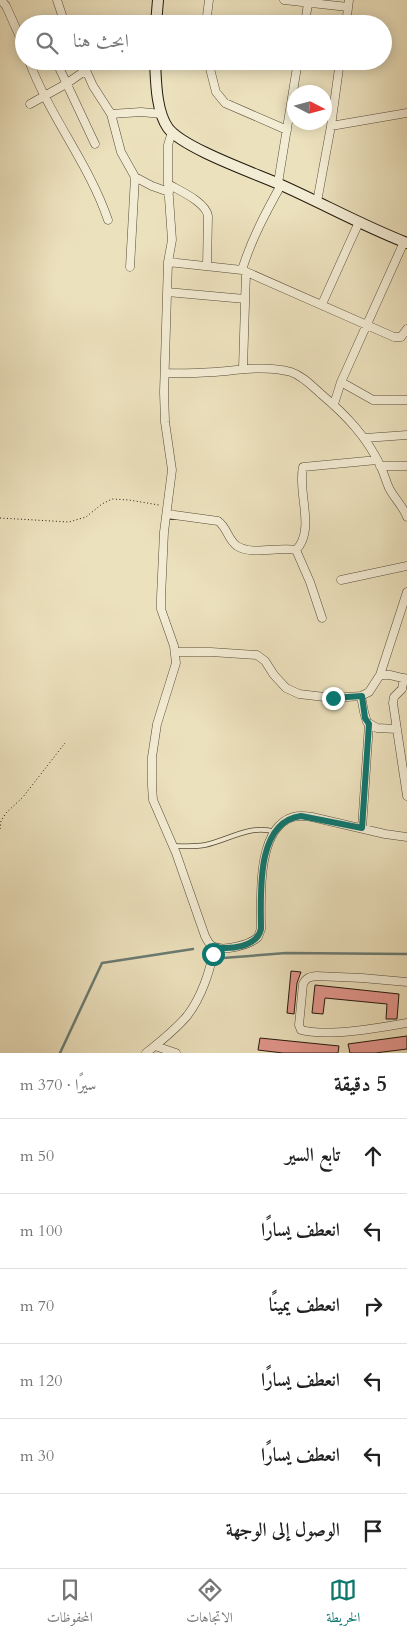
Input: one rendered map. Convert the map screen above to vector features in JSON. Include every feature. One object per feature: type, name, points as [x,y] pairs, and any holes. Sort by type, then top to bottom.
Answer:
[{"type":"street","points":[[1,0],[15,22]]},
{"type":"street","points":[[57,0],[62,15]]},
{"type":"street","points":[[157,15],[158,0]]},
{"type":"street","points":[[207,15],[209,0]]},
{"type":"street","points":[[284,0],[308,3],[349,3]]},
{"type":"street","points":[[306,15],[308,3]]},
{"type":"street","points":[[33,70],[61,127],[80,159],[108,220]]},
{"type":"street","points":[[60,70],[95,144]]},
{"type":"street","points":[[30,104],[66,84],[86,70],[93,86],[111,114],[122,152],[135,177],[130,267]]},
{"type":"street","points":[[156,70],[158,98],[162,114],[172,132],[210,154],[405,243],[366,324],[341,382],[334,404]]},
{"type":"street","points":[[210,70],[216,92],[225,103],[287,130],[279,184],[248,251],[244,271],[243,368]]},
{"type":"street","points":[[294,85],[297,70]]},
{"type":"street","points":[[332,119],[339,70]]},
{"type":"street","points":[[111,114],[141,112],[162,114]]},
{"type":"street","points":[[332,126],[407,113]]},
{"type":"street","points":[[317,202],[330,130]]},
{"type":"street","points":[[172,132],[168,145],[168,188],[172,240],[168,262],[164,392],[165,422],[172,470],[161,580],[161,609],[175,652],[176,662],[157,724],[152,774],[153,800],[173,846],[205,936],[214,947],[240,946],[258,937],[261,929],[262,874],[268,844],[275,832],[294,816],[407,837]]},
{"type":"street","points":[[135,177],[152,186],[168,188],[202,204],[207,210],[207,266]]},
{"type":"street","points":[[322,304],[359,222]]},
{"type":"street","points":[[168,262],[244,271],[396,338],[402,336],[407,329]]},
{"type":"street","points":[[167,292],[245,299]]},
{"type":"street","points":[[166,373],[192,374],[243,368],[269,369],[290,372],[304,379],[334,404],[365,438],[379,463],[389,489],[406,512]]},
{"type":"street","points":[[341,382],[372,400],[407,400]]},
{"type":"street","points":[[365,438],[407,435]]},
{"type":"street","points":[[167,510],[218,521],[223,524],[240,547],[258,550],[296,550],[302,544],[304,536],[305,504],[301,478],[303,467],[379,463],[407,466]]},
{"type":"street","points":[[296,550],[310,582],[322,618]]},
{"type":"street","points":[[340,580],[407,566]]},
{"type":"street","points":[[175,652],[257,655],[265,661],[286,688],[299,694],[333,698],[362,696],[368,692],[380,675],[407,592]]},
{"type":"street","points":[[380,675],[405,678],[402,690],[393,700],[407,796]]},
{"type":"street","points":[[362,696],[365,718],[369,724],[377,728],[397,729]]},
{"type":"street","points":[[362,828],[369,724]]},
{"type":"street","points":[[146,1053],[179,1024],[192,1008],[208,974],[214,947]]},
{"type":"street","points":[[407,982],[352,977],[309,977],[303,984],[299,1027],[301,1030],[306,1031],[344,1031],[407,1023]]},
{"type":"street","points":[[155,1046],[176,1053]]},
{"type":"lane","points":[[173,846],[206,845],[252,830],[260,829],[275,832]]},
{"type":"path","points":[[0,518],[69,522],[86,517],[102,504],[112,499],[129,500],[167,510]]},
{"type":"path","points":[[0,829],[1,821],[6,813],[23,797],[65,744]]},
{"type":"building","points":[[291,971],[301,972],[297,983],[294,1014],[287,1013]]},
{"type":"building","points":[[315,985],[399,994],[397,1019],[386,1019],[387,1004],[325,998],[323,1014],[312,1013]]},
{"type":"building","points":[[407,1036],[407,1049],[375,1053],[350,1053],[348,1044]]},
{"type":"building","points":[[260,1038],[339,1046],[338,1053],[283,1053],[258,1050]]},
{"type":"waterway","points":[[60,1053],[102,963],[193,949]]},
{"type":"waterway","points":[[223,958],[286,953],[407,954]]},
{"type":"route","points":[[213,954],[214,947],[240,946],[258,937],[261,929],[262,874],[266,853],[268,844],[280,825],[294,816],[301,816],[362,828],[369,724],[365,718],[362,696],[333,698]]}]
